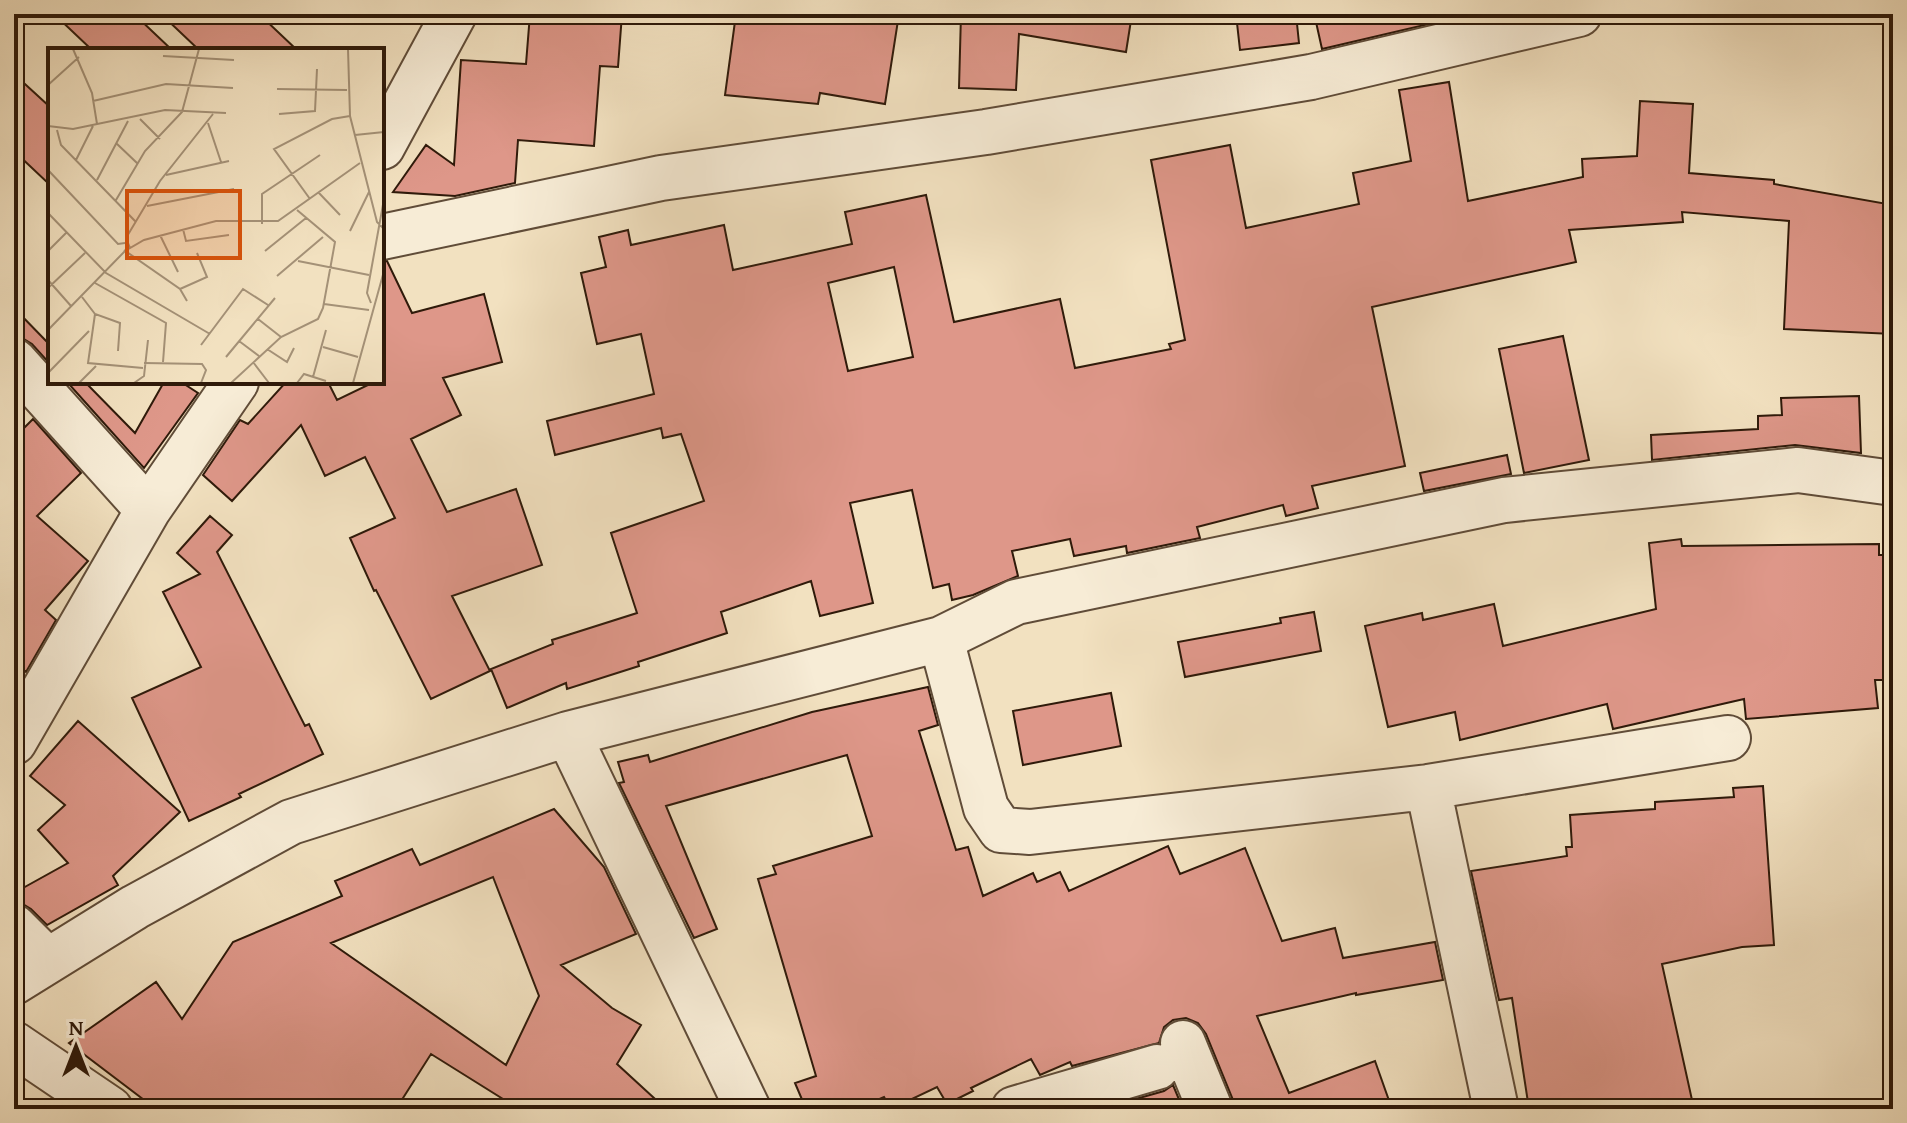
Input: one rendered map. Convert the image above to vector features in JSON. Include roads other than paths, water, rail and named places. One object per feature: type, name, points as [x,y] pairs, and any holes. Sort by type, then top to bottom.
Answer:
[{"type":"street","points":[[384,143],[454,14]]},
{"type":"street","points":[[384,237],[661,178],[986,132],[1311,77],[1579,14]]},
{"type":"street","points":[[14,361],[148,510]]},
{"type":"street","points":[[14,742],[148,510],[235,384]]},
{"type":"street","points":[[14,927],[30,971],[135,907],[291,822],[568,734],[941,639],[1016,602],[1504,500],[1798,470],[1893,483]]},
{"type":"street","points":[[941,639],[986,808],[1001,830],[1030,832],[1428,787],[1728,738]]},
{"type":"street","points":[[568,734],[748,1109]]},
{"type":"street","points":[[1428,787],[1496,1109]]},
{"type":"street","points":[[14,1044],[110,1109]]},
{"type":"street","points":[[1014,1109],[1170,1055],[1210,1109]]}]
